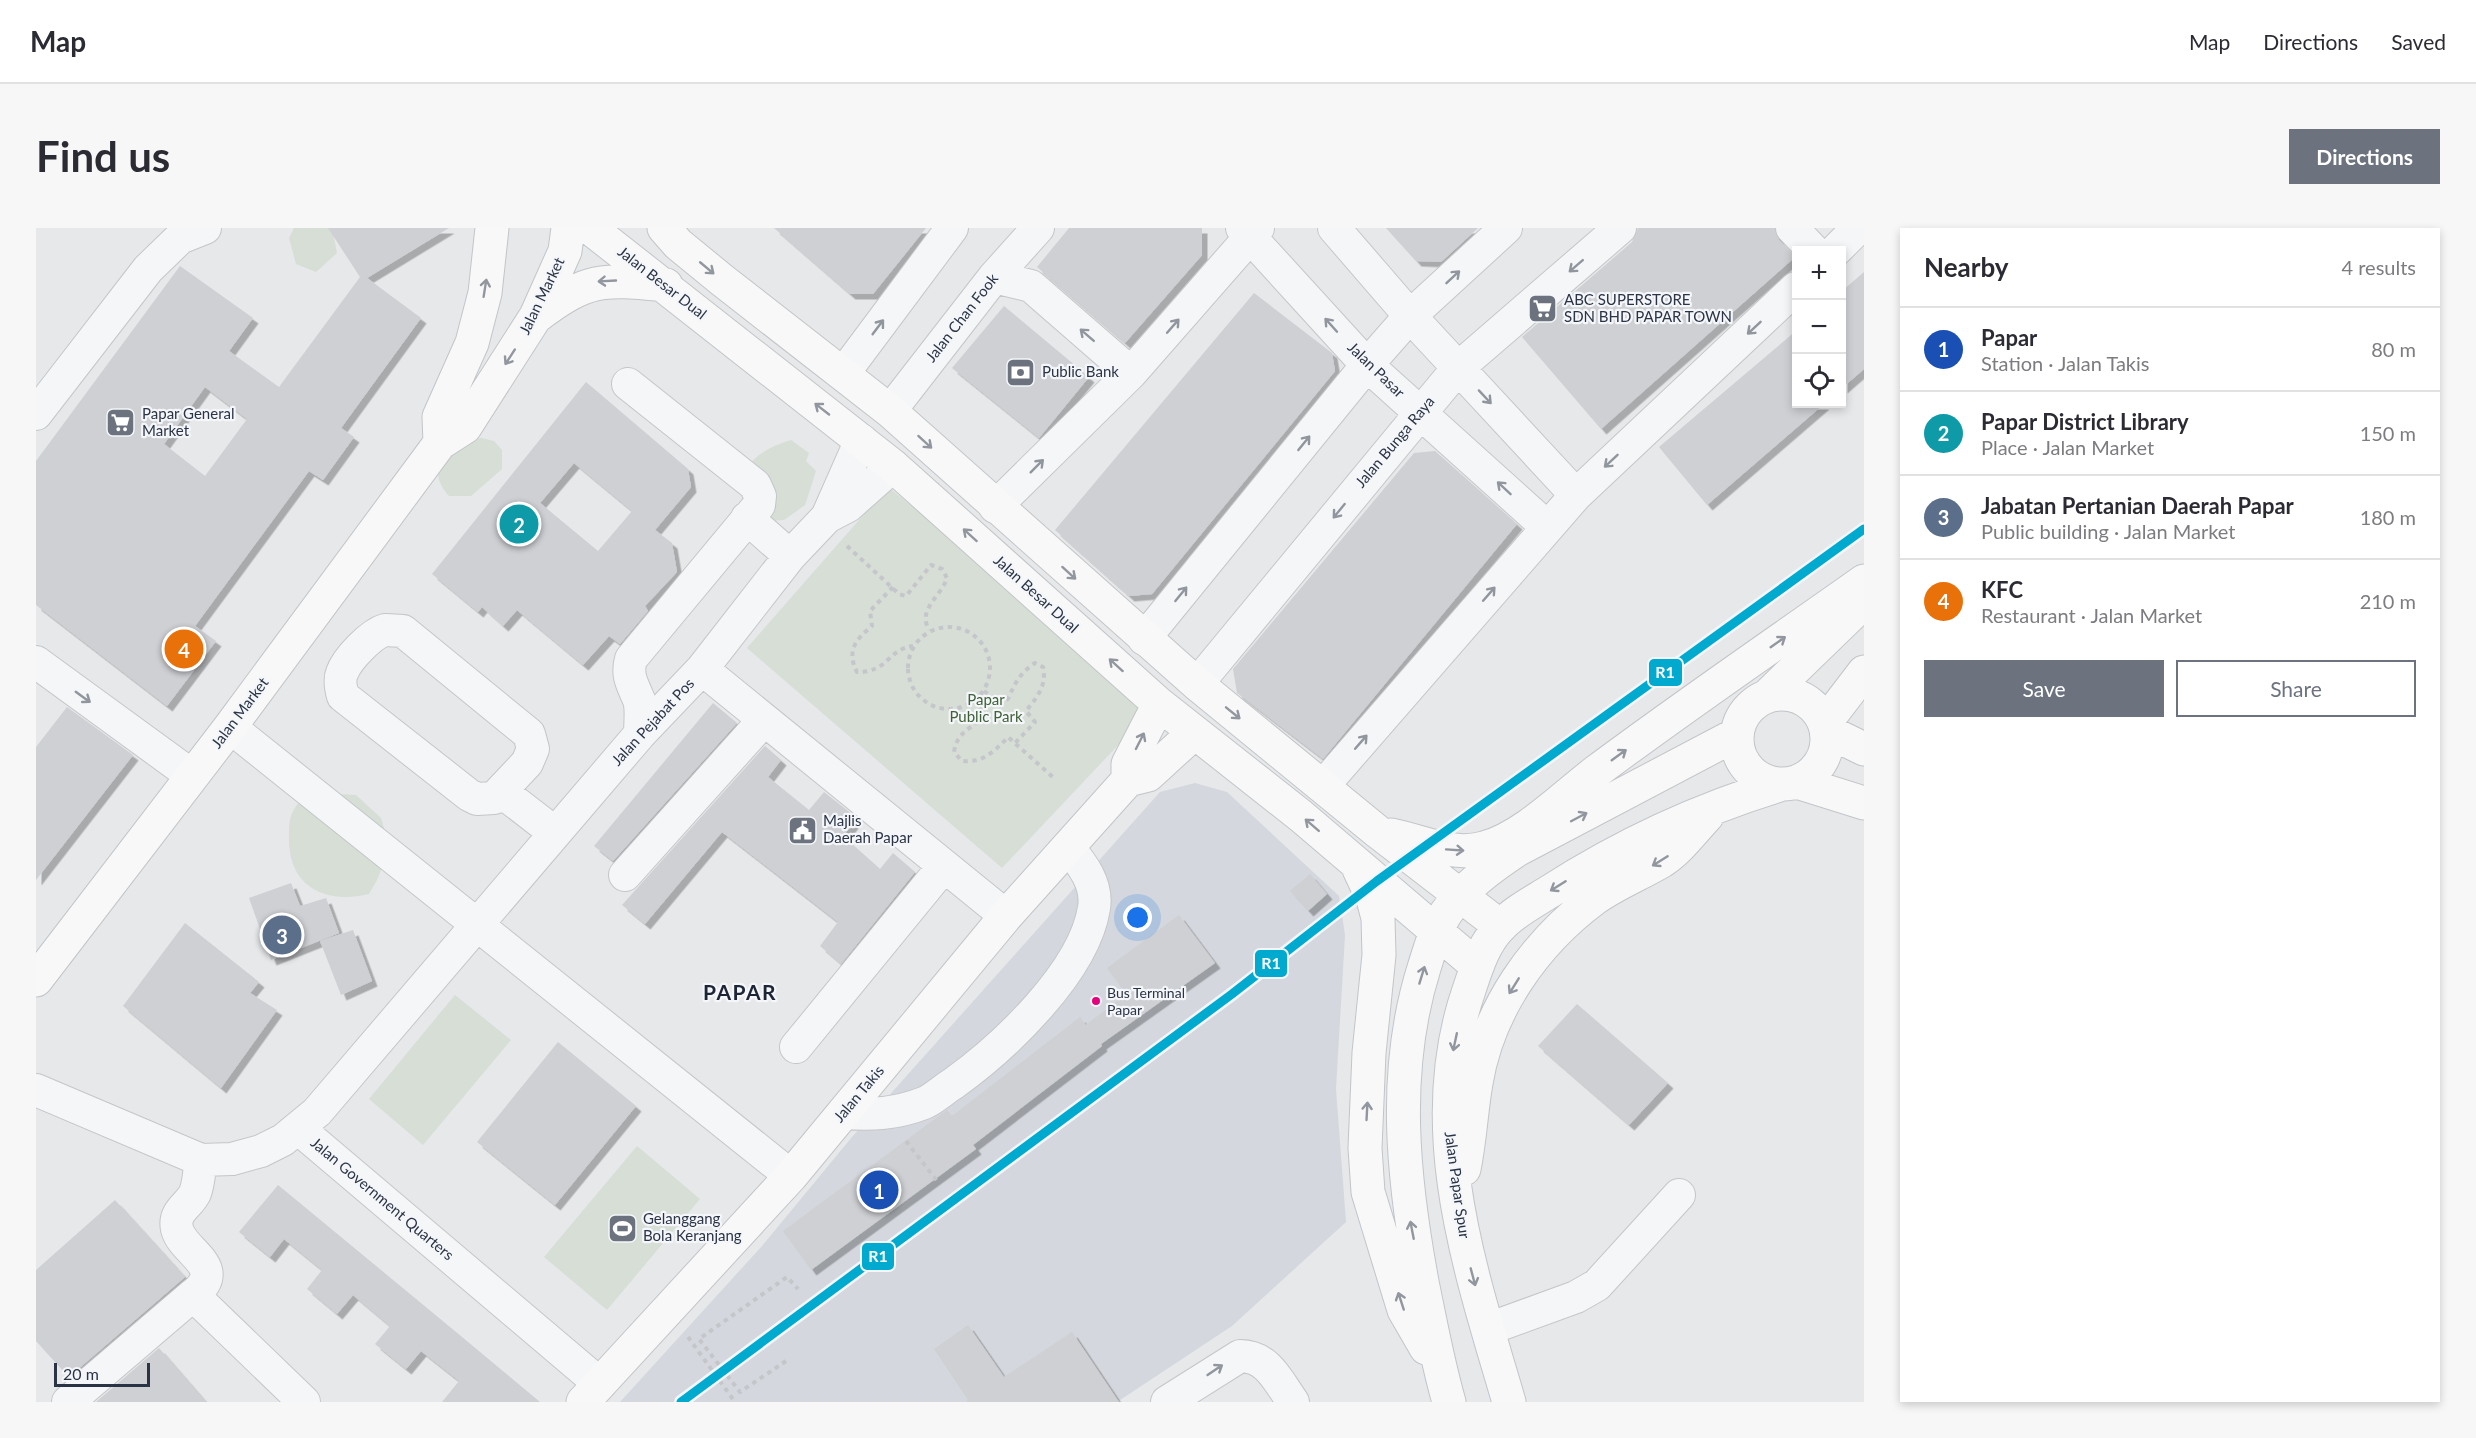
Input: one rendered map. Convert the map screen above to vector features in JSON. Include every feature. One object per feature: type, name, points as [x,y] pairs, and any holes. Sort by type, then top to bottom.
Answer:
[{"type":"main road","points":[[440,443],[439,417],[472,343],[485,293],[492,228]]},
{"type":"main road","name":"Jalan Market","points":[[36,980],[230,727],[440,443],[465,427],[536,316],[565,251],[568,228]]},
{"type":"main road","name":"Jalan Besar Dual","points":[[590,228],[666,285],[893,466],[1159,704],[1301,816],[1477,966]]},
{"type":"main road","points":[[664,228],[678,244],[722,280],[890,411],[995,507],[1197,684],[1378,832],[1500,926],[1560,885],[1622,849],[1716,806],[1790,783],[1811,774],[1822,762],[1827,747],[1826,727],[1817,711],[1794,696],[1780,694],[1766,697]]},
{"type":"main road","points":[[536,316],[566,294],[593,283],[609,280],[666,285]]},
{"type":"main road","points":[[1378,832],[1448,850],[1482,849],[1497,845],[1516,834],[1597,771],[1864,581]]},
{"type":"main road","points":[[1864,602],[1766,697],[1752,706],[1742,718],[1737,734],[1741,756],[1754,775],[1768,782],[1790,783],[1864,803]]},
{"type":"main road","points":[[1826,727],[1864,672]]},
{"type":"main road","name":"Jalan Takis","points":[[1128,780],[1128,764],[1159,704]]},
{"type":"main road","points":[[1826,727],[1864,749]]},
{"type":"main road","name":"Jalan Takis","points":[[592,1393],[791,1176],[1006,916],[1128,780],[1148,775],[1194,733]]},
{"type":"main road","points":[[1449,1402],[1439,1370],[1409,1211],[1402,1144],[1408,1041],[1418,987],[1436,931],[1460,895],[1516,850],[1737,734]]},
{"type":"main road","points":[[1456,1202],[1469,1145],[1476,1082],[1488,1038],[1506,998],[1525,968],[1570,918],[1596,897],[1664,860],[1716,806]]},
{"type":"main road","points":[[1356,864],[1373,899],[1378,918],[1379,946],[1369,1053],[1365,1148],[1368,1192],[1404,1310],[1439,1370]]},
{"type":"main road","name":"Jalan Papar Spur","points":[[1500,926],[1477,966],[1461,1015],[1448,1100],[1448,1145],[1456,1202],[1472,1275],[1509,1402]]},
{"type":"street","points":[[36,414],[148,269],[180,238],[206,228]]},
{"type":"street","points":[[843,374],[952,228]]},
{"type":"street","name":"Jalan Chan Fook","points":[[890,411],[994,277],[1038,228]]},
{"type":"street","points":[[1334,228],[1410,316],[1576,495]]},
{"type":"street","points":[[1144,639],[1367,365],[1410,316],[1506,228]]},
{"type":"street","name":"Jalan Bunga Raya","points":[[1197,684],[1420,411],[1458,368],[1620,228]]},
{"type":"street","points":[[1792,228],[1809,246]]},
{"type":"street","points":[[1840,246],[1857,228]]},
{"type":"street","points":[[995,507],[1131,373],[1250,231]]},
{"type":"street","name":"Jalan Pasar","points":[[1250,231],[1367,365],[1547,527]]},
{"type":"street","points":[[994,277],[1031,286],[1131,373]]},
{"type":"street","points":[[1323,786],[1576,495],[1792,293]]},
{"type":"street","points":[[628,384],[755,485],[760,496],[759,505],[631,659],[628,670],[632,689],[640,702],[640,734]]},
{"type":"street","name":"Jalan Pejabat Pos","points":[[827,517],[861,440]]},
{"type":"street","name":"Jalan Pejabat Pos","points":[[299,1128],[478,926],[640,734],[702,669],[790,556],[827,517],[848,506],[893,466]]},
{"type":"street","points":[[747,518],[790,556]]},
{"type":"street","points":[[403,631],[529,734],[533,748],[530,756],[502,792],[486,800],[469,795],[343,696],[340,687],[342,673],[376,632],[403,631]]},
{"type":"street","points":[[36,662],[191,776]]},
{"type":"street","points":[[702,669],[1006,916]]},
{"type":"street","points":[[625,875],[764,720]]},
{"type":"street","points":[[230,727],[791,1176]]},
{"type":"street","points":[[502,792],[555,833]]},
{"type":"street","points":[[843,1113],[872,1115],[894,1113],[926,1102],[969,1071],[1022,1026],[1059,979],[1086,936],[1095,906],[1090,876],[1068,847]]},
{"type":"street","points":[[796,1047],[944,866]]},
{"type":"street","name":"Jalan Government Quarters","points":[[36,1090],[201,1160],[232,1159],[261,1151],[299,1128],[592,1393]]},
{"type":"street","points":[[69,1402],[204,1284],[205,1264],[183,1240],[176,1222],[178,1214],[194,1194],[201,1160]]},
{"type":"street","points":[[1488,1329],[1576,1297],[1597,1285],[1679,1195]]},
{"type":"street","points":[[193,1295],[304,1402]]},
{"type":"street","points":[[1167,1402],[1240,1356],[1251,1356],[1261,1360],[1293,1402]]},
{"type":"path","points":[[847,546],[899,594],[906,596],[931,565],[942,569],[947,578],[944,588],[927,609],[925,616],[929,630]]},
{"type":"path","points":[[893,587],[870,611],[872,626],[854,644],[852,661],[857,672],[871,672],[882,667],[902,648],[913,646],[929,630],[950,628],[971,634],[984,646],[990,659],[984,691],[954,710],[935,706],[924,699],[908,676],[913,646]]},
{"type":"path","points":[[984,691],[999,703],[1008,699],[1018,676],[1025,669],[1035,663],[1044,667],[1046,678],[1041,690],[1026,711],[1035,722],[1014,744]]},
{"type":"path","points":[[973,700],[982,708],[983,718],[960,733],[956,741],[954,752],[962,761],[974,762],[988,755],[1008,737],[1055,779]]},
{"type":"path","points":[[786,1361],[740,1392],[699,1339],[787,1277],[798,1289]]},
{"type":"path","points":[[683,1330],[735,1402]]},
{"type":"shaded area","points":[[1195,783],[1227,792],[1339,896],[1345,935],[1336,1089],[1346,1222],[1232,1326],[1117,1402],[620,1402],[762,1246],[852,1137],[1160,792]]},
{"type":"green space","points":[[294,228],[332,228],[337,253],[316,272],[296,264],[289,238]]},
{"type":"green space","points":[[481,438],[494,441],[502,450],[502,469],[471,496],[449,496],[439,480],[440,468],[458,442]]},
{"type":"green space","points":[[791,440],[809,453],[806,461],[816,471],[805,505],[784,520],[770,521],[746,507],[742,494],[742,482],[750,463],[758,456],[768,449]]},
{"type":"green space","name":"Papar Public Park","points":[[888,487],[1156,705],[1002,868],[747,648]]},
{"type":"green space","points":[[316,793],[356,795],[381,818],[390,848],[369,894],[352,897],[323,893],[301,879],[294,867],[290,852],[289,823],[291,816],[299,803]]},
{"type":"green space","points":[[455,995],[511,1040],[423,1145],[369,1099]]},
{"type":"green space","name":"Gelanggang Bola Keranjang","points":[[637,1146],[700,1199],[607,1310],[544,1257]]},
{"type":"building","name":"Papar General Market","points":[[328,228],[449,228],[367,278],[421,318],[341,428],[354,437],[323,480],[309,471],[195,626],[216,641],[167,706],[36,605],[36,461],[180,266],[253,318],[229,351],[279,387],[360,277]],"holes":[[[205,387],[247,419],[205,476],[164,444]]]},
{"type":"building","points":[[774,228],[926,228],[873,294],[850,294]]},
{"type":"building","points":[[1069,228],[1202,228],[1202,255],[1125,343],[1037,267]]},
{"type":"building","points":[[1386,228],[1478,228],[1441,262],[1416,261]]},
{"type":"building","points":[[1638,228],[1775,228],[1779,240],[1792,254],[1792,260],[1601,429],[1522,337],[1632,242]]},
{"type":"building","points":[[1864,272],[1864,369],[1846,385],[1846,300],[1846,288]]},
{"type":"building","points":[[1254,293],[1332,353],[1335,371],[1152,594],[1129,596],[1055,530]]},
{"type":"building","name":"Public Bank","points":[[1004,306],[1089,377],[1039,438],[952,368]]},
{"type":"building","points":[[1792,334],[1792,408],[1819,408],[1707,505],[1659,447]]},
{"type":"building","points":[[586,382],[688,469],[691,487],[655,530],[672,543],[677,572],[645,606],[648,611],[620,644],[609,636],[583,665],[517,610],[503,626],[482,607],[478,612],[432,574]],"holes":[[[574,463],[632,511],[598,551],[540,503]]]},
{"type":"building","points":[[1435,451],[1517,524],[1323,759],[1237,693],[1233,669],[1414,453]]},
{"type":"building","points":[[713,703],[737,723],[613,861],[594,846]]},
{"type":"building","points":[[67,707],[133,755],[36,880],[36,747]]},
{"type":"building","points":[[765,746],[781,760],[768,777],[809,810],[824,792],[857,818],[843,836],[880,869],[893,853],[915,872],[841,964],[820,946],[838,922],[722,832],[645,924],[622,905]]},
{"type":"building","points":[[1310,874],[1327,894],[1308,911],[1290,891]]},
{"type":"building","points":[[291,883],[300,906],[326,898],[339,933],[271,960],[249,898]]},
{"type":"building","points":[[1179,915],[1215,963],[1101,1044],[1102,1046],[973,1145],[976,1149],[811,1270],[783,1231],[947,1110],[952,1116],[1080,1017],[1086,1025],[1126,994],[1107,968]]},
{"type":"building","points":[[185,923],[259,982],[250,993],[277,1010],[221,1088],[123,1006]]},
{"type":"building","points":[[353,930],[372,981],[341,995],[320,941]]},
{"type":"building","points":[[1577,1004],[1668,1083],[1629,1125],[1538,1046]]},
{"type":"building","points":[[558,1042],[636,1106],[555,1205],[477,1142]]},
{"type":"building","points":[[278,1185],[540,1402],[442,1402],[459,1381],[421,1351],[406,1369],[375,1344],[390,1326],[353,1295],[337,1314],[307,1289],[322,1270],[284,1239],[270,1257],[239,1232]]},
{"type":"building","points":[[115,1200],[185,1277],[69,1377],[36,1341],[36,1270]]},
{"type":"building","points":[[968,1325],[1004,1377],[1072,1332],[1119,1402],[966,1402],[968,1400],[934,1349]]},
{"type":"building","points":[[159,1348],[206,1402],[96,1402]]},
{"type":"transit line","name":"R1","points":[[681,1402],[1232,994],[1377,881],[1864,529]]},
{"type":"place","name":"ABC SUPERSTORE SDN BHD PAPAR TOWN","points":[[1543,309]]},
{"type":"place","name":"Public Bank","points":[[1021,372]]},
{"type":"place","name":"Papar General Market","points":[[121,423]]},
{"type":"place","name":"Papar District Library","points":[[519,524]]},
{"type":"place","name":"KFC","points":[[184,649]]},
{"type":"place","name":"Majlis Daerah Papar","points":[[802,830]]},
{"type":"place","name":"Jabatan Pertanian Daerah Papar","points":[[282,935]]},
{"type":"place","name":"Bus Terminal Papar","points":[[1096,1001]]},
{"type":"place","name":"Papar","points":[[879,1190]]},
{"type":"place","name":"Gelanggang Bola Keranjang","points":[[622,1228]]},
{"type":"district","name":"PAPAR","points":[[740,993]]}]
